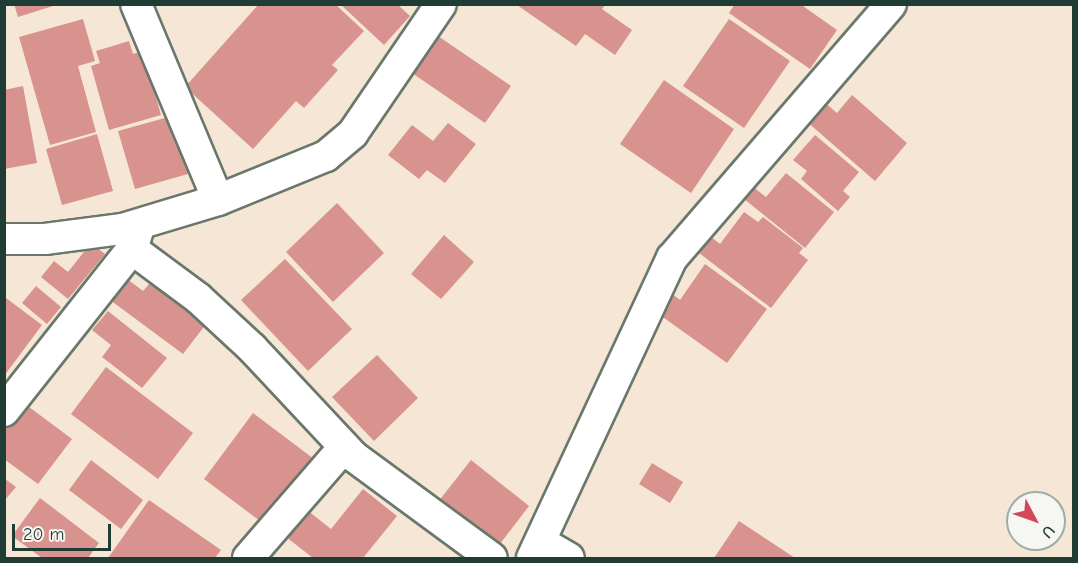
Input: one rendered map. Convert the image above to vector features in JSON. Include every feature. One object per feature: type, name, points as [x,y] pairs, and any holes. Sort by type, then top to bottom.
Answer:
[{"type":"street","points":[[136,4],[218,200]]},
{"type":"street","points":[[4,239],[136,236],[326,156],[353,133],[441,4]]},
{"type":"street","points":[[569,558],[536,550],[672,258],[891,4]]},
{"type":"street","points":[[4,411],[136,236]]},
{"type":"street","points":[[136,236],[244,341],[344,447],[492,558]]},
{"type":"street","points":[[248,558],[344,447]]},
{"type":"building","points":[[14,4],[56,4],[56,5],[18,17]]},
{"type":"building","points":[[259,4],[335,4],[364,31],[332,65],[338,70],[304,108],[296,101],[253,149],[185,87]]},
{"type":"building","points":[[340,4],[397,4],[410,16],[384,45]]},
{"type":"building","points":[[735,4],[800,4],[837,30],[810,69],[729,13]]},
{"type":"building","points":[[517,5],[605,5],[602,9],[632,30],[615,55],[585,34],[576,46]]},
{"type":"building","points":[[83,19],[95,61],[78,66],[96,132],[50,145],[19,37]]},
{"type":"building","points":[[729,19],[790,61],[744,128],[683,86]]},
{"type":"building","points":[[438,36],[511,86],[485,123],[412,73]]},
{"type":"building","points":[[129,41],[133,54],[143,51],[161,115],[109,130],[91,66],[100,63],[96,51]]},
{"type":"building","points":[[664,80],[734,129],[691,193],[620,144]]},
{"type":"building","points":[[23,86],[37,163],[4,169],[4,90]]},
{"type":"building","points":[[852,95],[907,143],[875,181],[806,121],[823,101],[837,113]]},
{"type":"building","points":[[172,116],[188,174],[135,189],[118,131]]},
{"type":"building","points":[[448,123],[476,144],[445,183],[427,170],[419,179],[388,155],[412,125],[433,141]]},
{"type":"building","points":[[97,134],[113,191],[62,205],[46,149]]},
{"type":"building","points":[[815,135],[859,172],[843,191],[850,197],[838,211],[801,179],[807,171],[793,160]]},
{"type":"building","points":[[786,173],[834,212],[805,248],[739,195],[748,183],[766,197]]},
{"type":"building","points":[[337,203],[384,253],[333,302],[286,252]]},
{"type":"building","points":[[744,212],[758,222],[763,217],[803,248],[799,253],[808,260],[771,308],[690,246],[702,230],[720,244]]},
{"type":"building","points":[[444,235],[474,262],[441,299],[411,274]]},
{"type":"building","points":[[91,243],[105,254],[68,299],[41,277],[54,261],[68,272]]},
{"type":"building","points":[[285,259],[352,329],[308,371],[241,300]]},
{"type":"building","points":[[705,264],[767,309],[727,363],[653,310],[667,290],[680,300]]},
{"type":"building","points":[[122,275],[143,291],[150,283],[190,313],[197,304],[213,315],[183,354],[106,297]]},
{"type":"building","points":[[36,286],[61,307],[47,324],[22,303]]},
{"type":"building","points":[[6,298],[42,325],[4,376],[4,301]]},
{"type":"building","points":[[108,311],[167,358],[142,388],[102,357],[111,345],[92,330]]},
{"type":"building","points":[[377,355],[418,398],[374,441],[332,397]]},
{"type":"building","points":[[106,367],[193,433],[158,479],[71,414]]},
{"type":"building","points":[[17,398],[72,439],[38,484],[4,459],[4,415]]},
{"type":"building","points":[[253,413],[314,459],[264,524],[204,479]]},
{"type":"building","points":[[91,460],[143,500],[121,529],[69,490]]},
{"type":"building","points":[[471,460],[529,506],[493,553],[434,507]]},
{"type":"building","points":[[652,463],[683,482],[670,503],[639,484]]},
{"type":"building","points":[[4,478],[16,487],[4,501]]},
{"type":"building","points":[[363,489],[397,516],[363,558],[313,558],[281,533],[302,506],[331,529]]},
{"type":"building","points":[[40,498],[99,543],[88,558],[42,558],[12,536]]},
{"type":"building","points":[[149,500],[221,550],[215,558],[108,558]]},
{"type":"building","points":[[739,521],[795,558],[714,558]]}]
